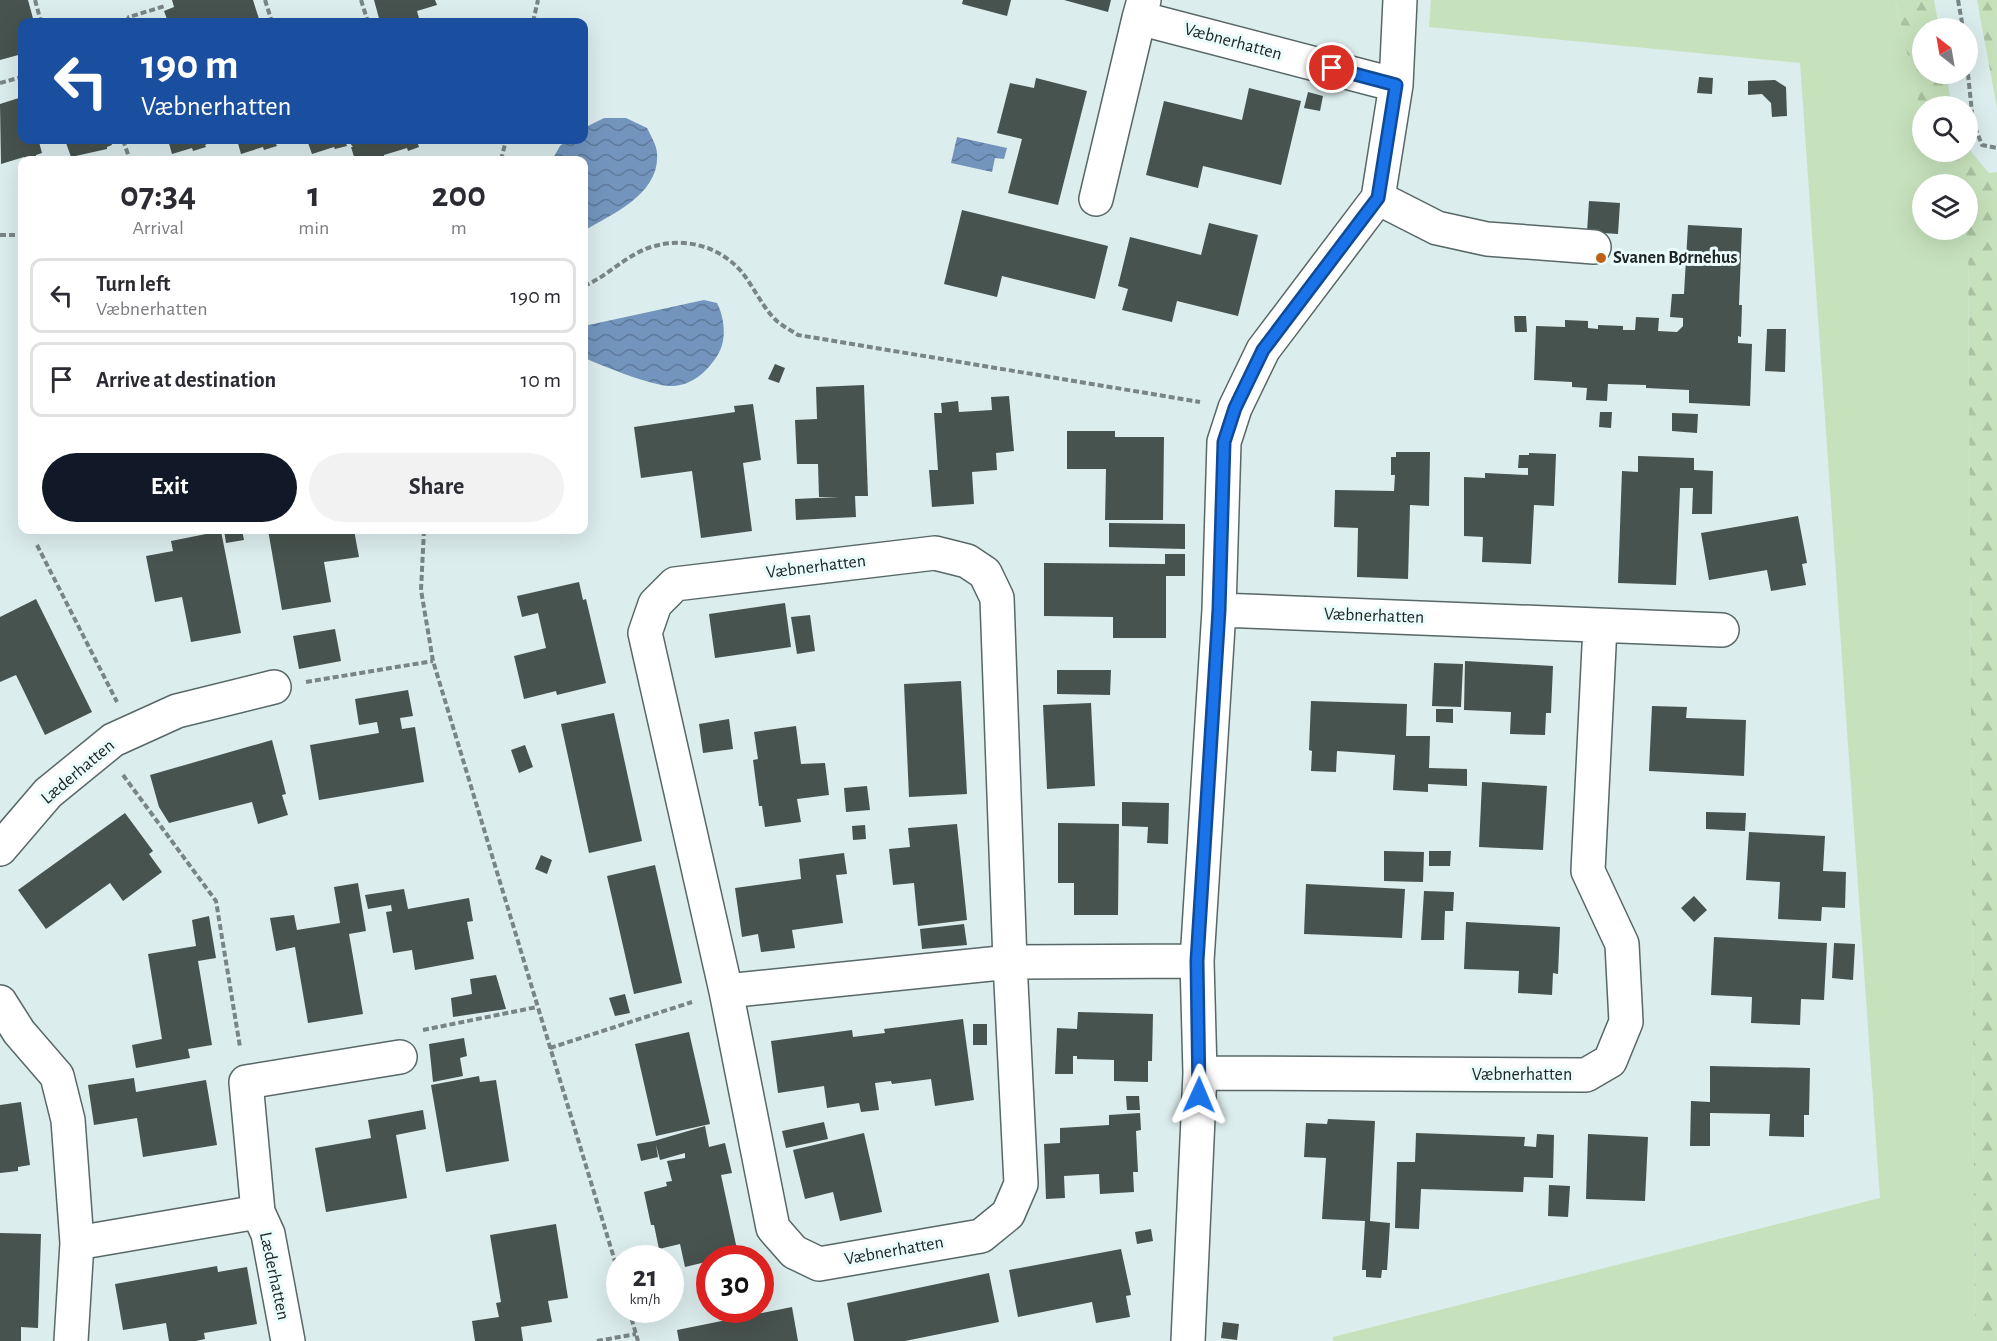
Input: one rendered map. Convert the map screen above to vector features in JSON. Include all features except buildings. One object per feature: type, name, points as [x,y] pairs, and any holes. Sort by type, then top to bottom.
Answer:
[{"type":"street","points":[[1188,1341],[1200,1073],[1197,961],[1219,610],[1224,442],[1235,408],[1263,350],[1378,198],[1396,85],[1400,0]]},
{"type":"street","name":"Væbnerhatten","points":[[1096,199],[1142,9],[1396,85]]},
{"type":"street","points":[[1378,198],[1437,228],[1487,239],[1594,247]]},
{"type":"street","name":"Væbnerhatten","points":[[935,552],[967,561],[985,573],[997,598],[1010,962],[1021,1184],[1008,1214],[981,1236],[819,1264],[794,1252],[773,1228],[726,991],[645,633],[655,604],[675,584],[935,552]]},
{"type":"street","name":"Væbnerhatten","points":[[1219,610],[1722,630]]},
{"type":"street","name":"Væbnerhatten","points":[[1200,1073],[1586,1075],[1610,1061],[1626,1022],[1622,944],[1588,871],[1600,626]]},
{"type":"street","name":"Læderhatten","points":[[0,849],[48,793],[113,740],[177,711],[274,687]]},
{"type":"street","points":[[726,991],[1010,962],[1197,961]]},
{"type":"street","points":[[0,1002],[10,1035],[57,1076],[68,1120],[77,1242],[71,1341]]},
{"type":"street","points":[[246,1082],[400,1057]]},
{"type":"street","name":"Læderhatten","points":[[246,1082],[258,1212],[268,1234],[288,1341]]},
{"type":"street","name":"Læderhatten","points":[[77,1242],[258,1212]]},
{"type":"path","points":[[34,0],[40,18]]},
{"type":"path","points":[[265,0],[271,18]]},
{"type":"path","points":[[361,0],[367,18]]},
{"type":"path","points":[[533,18],[538,0]]},
{"type":"path","points":[[1958,0],[1961,18]]},
{"type":"path","points":[[128,18],[165,6]]},
{"type":"path","points":[[0,83],[18,78]]},
{"type":"path","points":[[1969,84],[1973,122],[1982,145],[1997,148]]},
{"type":"path","points":[[0,235],[18,235]]},
{"type":"path","points":[[588,284],[639,252],[653,246],[689,242],[722,254],[740,271],[778,323],[798,334],[1235,408]]},
{"type":"path","points":[[423,534],[421,590],[433,661],[610,1245]]},
{"type":"path","points":[[37,545],[132,732]]},
{"type":"path","points":[[274,687],[433,661]]},
{"type":"path","points":[[103,748],[216,900],[246,1082]]},
{"type":"path","points":[[550,1048],[726,991]]},
{"type":"path","points":[[400,1057],[406,1034],[537,1007]]},
{"type":"path","points":[[633,1323],[638,1341]]},
{"type":"path","points":[[597,1341],[636,1334]]},
{"type":"green space","points":[[1431,0],[1895,0],[1912,74],[1912,84],[1914,84],[1917,96],[1912,96],[1912,162],[1938,162],[1943,174],[1912,174],[1912,240],[1968,240],[1975,1341],[1333,1341],[1333,1337],[1880,1198],[1800,63],[1429,27]]},
{"type":"green space","points":[[1895,0],[1934,0],[1937,18],[1912,18],[1912,74]]},
{"type":"green space","points":[[1977,0],[1997,0],[1997,108]]},
{"type":"green space","points":[[1914,84],[1948,84],[1950,96],[1917,96]]},
{"type":"green space","points":[[1978,160],[1989,173],[1997,172],[1997,1341],[1975,1341],[1968,240],[1978,240],[1978,174],[1943,174],[1938,162],[1978,162]]},
{"type":"water","points":[[604,118],[626,118],[647,128],[657,151],[656,168],[651,181],[643,191],[620,210],[588,229],[588,156],[554,156],[562,144],[588,144],[588,126]]},
{"type":"water","points":[[957,137],[1007,148],[1004,159],[995,158],[992,172],[951,163]]},
{"type":"water","points":[[704,300],[717,303],[722,316],[724,337],[720,350],[704,372],[693,380],[673,386],[653,383],[588,360],[588,325]]},
{"type":"place","name":"Svanen Børnehus","points":[[1601,258]]},
{"type":"route","points":[[1199,1095],[1197,961],[1219,610],[1224,442],[1235,408],[1263,350],[1378,198],[1396,85],[1332,68]]}]
